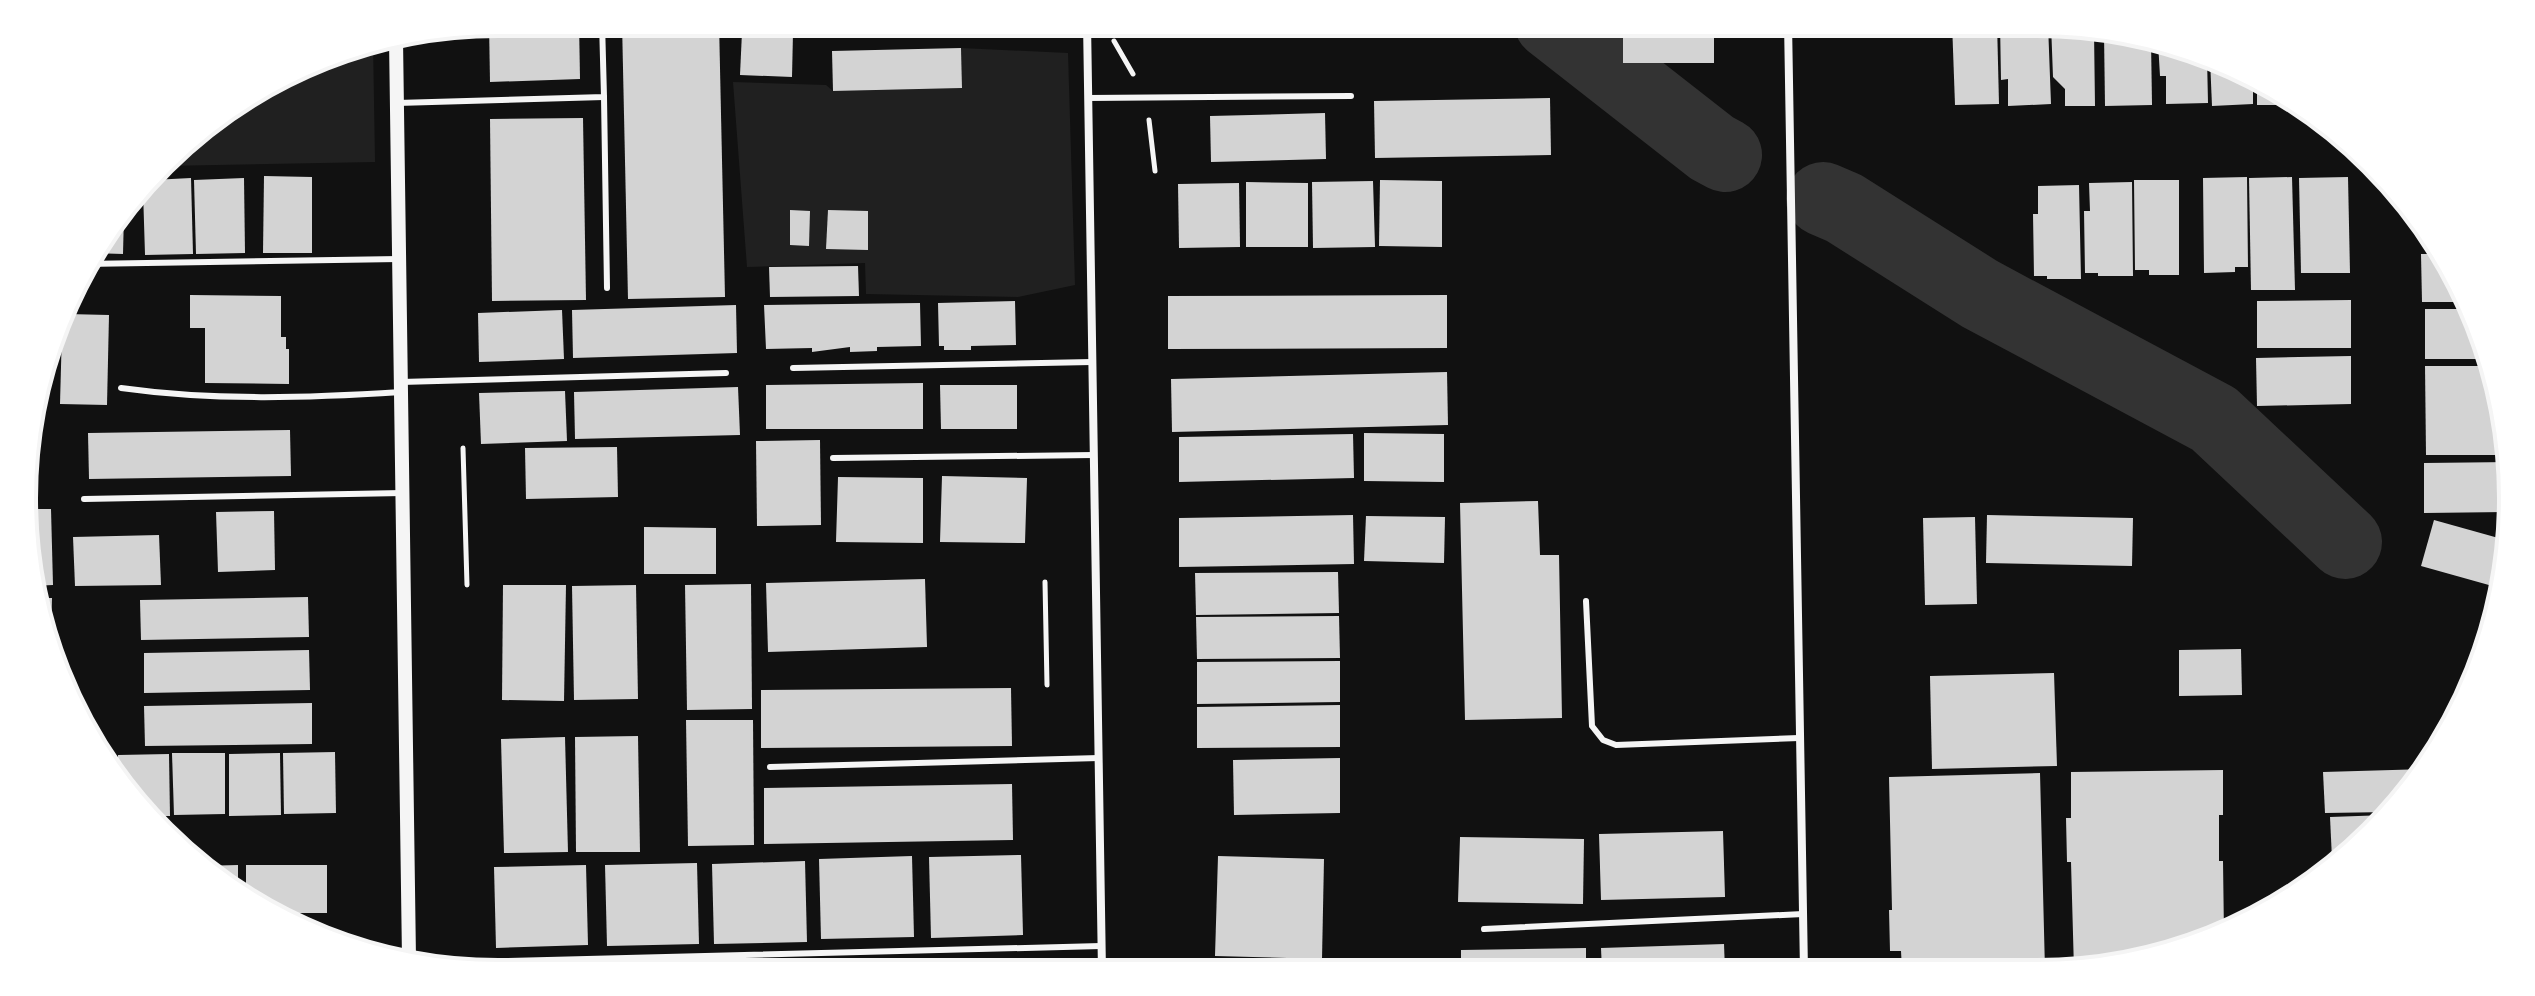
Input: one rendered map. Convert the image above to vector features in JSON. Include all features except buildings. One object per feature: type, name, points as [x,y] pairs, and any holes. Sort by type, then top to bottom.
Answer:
[{"type":"street","points":[[1087,36],[1102,960]]},
{"type":"street","points":[[1788,36],[1804,960]]},
{"type":"street","points":[[396,48],[409,951]]},
{"type":"lane","points":[[602,36],[607,288]]},
{"type":"lane","points":[[1088,98],[1351,96]]},
{"type":"lane","points":[[397,103],[604,97]]},
{"type":"lane","points":[[100,264],[399,259]]},
{"type":"lane","points":[[793,368],[1092,362]]},
{"type":"lane","points":[[121,388],[179,396],[334,396],[401,387],[726,373]]},
{"type":"lane","points":[[833,458],[1094,455]]},
{"type":"lane","points":[[84,499],[403,493]]},
{"type":"lane","points":[[1586,601],[1592,726],[1603,740],[1616,745],[1799,738]]},
{"type":"lane","points":[[770,767],[1099,758]]},
{"type":"lane","points":[[1484,929],[1803,914]]},
{"type":"lane","points":[[549,960],[1101,946]]},
{"type":"path","points":[[1114,36],[1147,99],[1155,171]]},
{"type":"path","points":[[463,448],[467,585]]},
{"type":"path","points":[[1045,582],[1047,685]]},
{"type":"shaded area","points":[[961,48],[1068,53],[1075,285],[1018,297],[866,294],[865,263],[747,267],[733,82],[826,85],[833,91],[962,88]]},
{"type":"shaded area","points":[[373,53],[375,162],[177,166],[217,131],[267,98],[321,71]]},
{"type":"waterway","points":[[1569,36],[1725,155]]},
{"type":"waterway","points":[[1823,199],[1844,208],[1980,294],[2214,419],[2345,542]]}]
